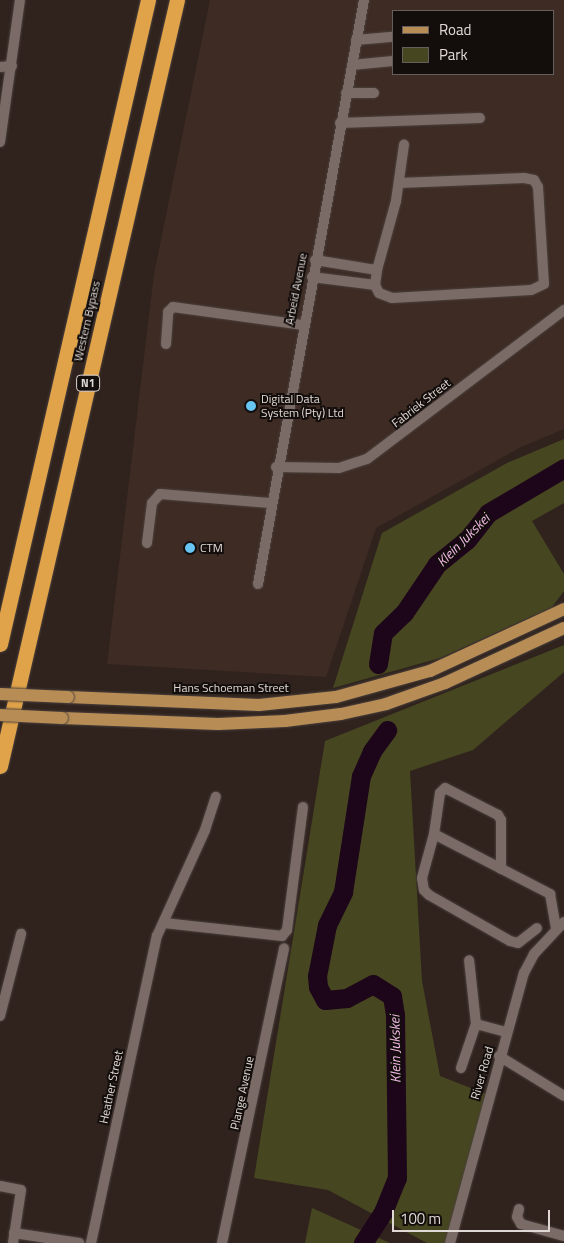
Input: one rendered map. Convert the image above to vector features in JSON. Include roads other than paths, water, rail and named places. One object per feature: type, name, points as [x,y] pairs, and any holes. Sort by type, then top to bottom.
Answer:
[{"type":"highway","name":"Western Bypass","points":[[0,644],[148,0]]},
{"type":"highway","name":"Western Bypass","points":[[0,766],[177,0]]},
{"type":"main road","name":"Hans Schoeman Street","points":[[0,694],[259,704],[336,696],[412,677],[564,609]]},
{"type":"main road","points":[[0,714],[218,724],[285,721],[341,714],[404,698],[470,673],[564,628]]},
{"type":"street","points":[[0,142],[20,0]]},
{"type":"street","name":"Arbeid Avenue","points":[[258,584],[276,467],[364,0]]},
{"type":"street","points":[[356,40],[392,37]]},
{"type":"street","points":[[352,65],[392,61]]},
{"type":"street","points":[[0,67],[12,66]]},
{"type":"street","points":[[346,93],[374,93]]},
{"type":"street","points":[[340,123],[480,118]]},
{"type":"street","points":[[399,184],[524,178],[534,180],[538,188],[544,284],[531,290],[392,298],[379,293],[375,285],[377,270],[399,184],[404,145]]},
{"type":"street","points":[[315,260],[377,270]]},
{"type":"street","points":[[312,277],[375,285]]},
{"type":"street","points":[[166,344],[168,312],[173,307],[302,325]]},
{"type":"street","name":"Fabriek Street","points":[[276,467],[339,468],[368,460],[564,310]]},
{"type":"street","points":[[147,543],[152,503],[160,494],[270,503]]},
{"type":"street","points":[[501,868],[501,820],[498,815],[452,789],[445,788],[440,793],[434,834],[422,878],[424,890],[429,895],[510,941],[518,943],[537,928]]},
{"type":"street","name":"Heather Street","points":[[91,1243],[157,936],[206,830],[216,797]]},
{"type":"street","points":[[164,923],[282,936],[287,930],[303,807]]},
{"type":"street","points":[[434,834],[550,894],[560,925]]},
{"type":"street","name":"River Road","points":[[450,1243],[499,1056],[530,960],[560,925]]},
{"type":"street","points":[[0,1016],[21,934]]},
{"type":"street","name":"Plange Avenue","points":[[222,1243],[284,948]]},
{"type":"street","points":[[462,1068],[476,1024],[469,960]]},
{"type":"street","points":[[476,1024],[506,1032]]},
{"type":"street","points":[[499,1056],[564,1096]]},
{"type":"street","points":[[0,1186],[21,1190],[13,1238],[79,1243]]},
{"type":"street","points":[[519,1209],[517,1218],[521,1224],[564,1236]]},
{"type":"waterway","name":"Klein Jukskei","points":[[378,664],[383,633],[404,613],[437,564],[467,540],[488,513],[564,468]]},
{"type":"waterway","name":"Klein Jukskei","points":[[363,1243],[383,1212],[397,1178],[395,1015],[392,996],[373,984],[347,998],[325,1000],[318,987],[317,976],[327,925],[343,892],[361,776],[372,751],[387,730]]},
{"type":"place","name":"Digital Data System (Pty) Ltd","points":[[251,406]]},
{"type":"place","name":"CTM","points":[[190,548]]}]
